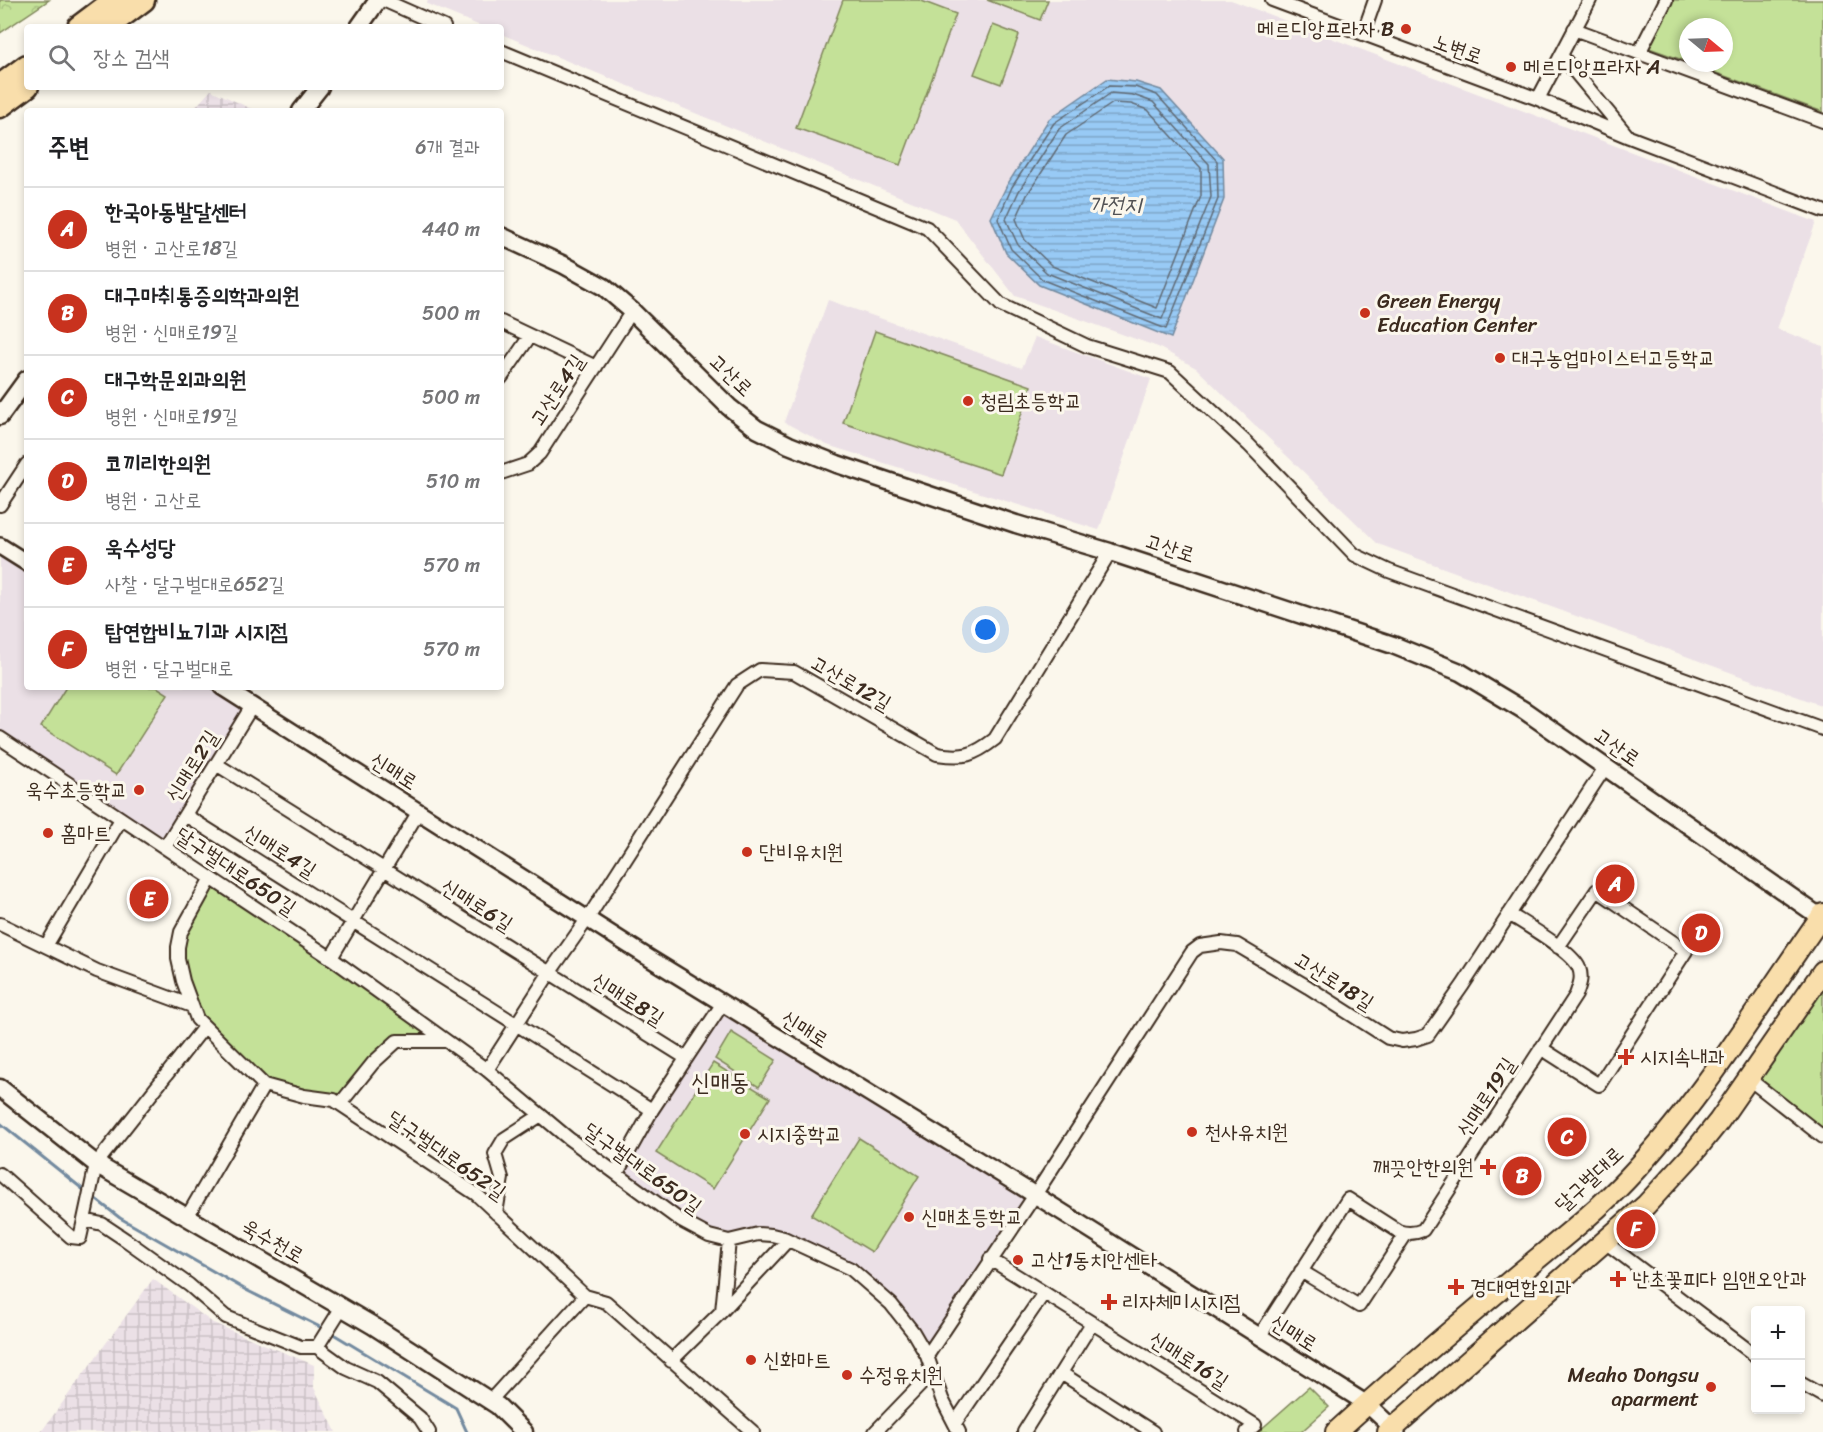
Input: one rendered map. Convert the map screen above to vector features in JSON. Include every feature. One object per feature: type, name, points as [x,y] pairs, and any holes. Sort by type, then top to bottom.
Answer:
[{"type":"highway","points":[[85,24],[129,3]]},
{"type":"highway","points":[[109,24],[129,3]]},
{"type":"highway","points":[[0,86],[24,68]]},
{"type":"highway","points":[[0,106],[24,88]]},
{"type":"main road","points":[[360,24],[367,0]]},
{"type":"main road","points":[[360,24],[378,0]]},
{"type":"main road","points":[[303,108],[318,90]]},
{"type":"main road","name":"고산로","points":[[504,237],[588,277],[604,287],[632,311],[729,407],[757,429],[789,445],[837,464],[1393,645],[1460,672],[1526,711],[1822,917]]},
{"type":"main road","points":[[0,416],[24,383]]},
{"type":"main road","name":"달구벌대로","points":[[1336,1432],[1629,1178],[1698,1094],[1822,917]]},
{"type":"main road","points":[[1393,1430],[1646,1205],[1691,1156],[1749,1079],[1823,971]]},
{"type":"main road","name":"욱수천로","points":[[0,1088],[96,1164],[342,1307],[498,1406],[524,1432]]},
{"type":"street","points":[[383,0],[437,24]]},
{"type":"street","name":"노변로","points":[[1272,0],[1538,99],[1823,212]]},
{"type":"street","points":[[1363,34],[1375,0]]},
{"type":"street","points":[[1538,99],[1590,0]]},
{"type":"street","points":[[1639,53],[1666,0]]},
{"type":"street","points":[[1574,29],[1823,121]]},
{"type":"street","points":[[504,52],[927,228],[1001,305],[1087,346],[1170,372],[1249,445],[1355,555],[1389,571],[1823,729]]},
{"type":"street","name":"노변로","points":[[1561,55],[1629,137]]},
{"type":"street","name":"고산로4길","points":[[504,472],[528,464],[540,453],[632,311]]},
{"type":"street","points":[[504,323],[596,367]]},
{"type":"street","points":[[504,374],[530,336]]},
{"type":"street","points":[[0,505],[24,472]]},
{"type":"street","points":[[0,546],[24,561]]},
{"type":"street","name":"고산로12길","points":[[588,918],[737,685],[754,673],[760,670],[794,672],[937,754],[959,757],[978,752],[995,739],[1110,552]]},
{"type":"street","name":"신매로","points":[[227,690],[723,1003],[1035,1195],[1367,1404],[1393,1430]]},
{"type":"street","name":"신매로2길","points":[[165,847],[252,706]]},
{"type":"street","name":"달구벌대로650길","points":[[0,738],[332,958],[487,1070],[616,1173],[696,1230],[729,1241]]},
{"type":"street","name":"신매로4길","points":[[216,764],[384,870]]},
{"type":"street","name":"고산로18길","points":[[1035,1195],[1192,952],[1200,946],[1221,943],[1237,945],[1388,1038],[1409,1040],[1428,1035],[1606,766]]},
{"type":"street","points":[[332,958],[418,811]]},
{"type":"street","name":"신매로4길","points":[[185,815],[354,921]]},
{"type":"street","points":[[46,946],[121,819]]},
{"type":"street","name":"신매로6길","points":[[384,870],[550,972]]},
{"type":"street","name":"달구벌대로652길","points":[[211,878],[181,932],[178,947],[183,981],[197,1019],[204,1027],[264,1084],[304,1096],[334,1100],[476,1194],[585,1296],[606,1302],[749,1431]]},
{"type":"street","points":[[1541,1048],[1599,1084],[1686,951],[1597,890],[1558,947]]},
{"type":"street","name":"신매로19길","points":[[1406,1233],[1423,1230],[1576,995],[1581,980],[1579,968],[1571,955],[1509,914]]},
{"type":"street","points":[[487,1070],[588,918]]},
{"type":"street","points":[[354,921],[652,1110]]},
{"type":"street","points":[[0,924],[97,971],[192,1006]]},
{"type":"street","name":"신매로8길","points":[[550,972],[686,1058]]},
{"type":"street","points":[[616,1173],[652,1110],[723,1003]]},
{"type":"street","points":[[0,1174],[71,1237],[80,1238],[96,1164],[204,1027]]},
{"type":"street","points":[[340,1104],[373,1063],[397,1041],[446,1041]]},
{"type":"street","points":[[1749,1079],[1823,1137]]},
{"type":"street","points":[[187,1217],[264,1084]]},
{"type":"street","points":[[496,1213],[501,1178],[495,1154],[504,1139],[541,1115]]},
{"type":"street","points":[[927,1356],[1035,1195]]},
{"type":"street","points":[[1260,1337],[1301,1271],[1348,1199],[1386,1224],[1406,1233],[1359,1306],[1301,1271]]},
{"type":"street","points":[[84,1220],[102,1224],[126,1240],[189,1285],[226,1317],[301,1347],[318,1347],[346,1368],[377,1383],[420,1419],[429,1432]]},
{"type":"street","points":[[722,1311],[729,1241],[758,1234],[772,1235],[851,1269],[902,1315],[927,1356],[932,1373],[957,1427]]},
{"type":"street","points":[[671,1361],[722,1311],[788,1240]]},
{"type":"street","points":[[1605,1242],[1751,1353]]},
{"type":"street","name":"신매로16길","points":[[990,1259],[1256,1425],[1247,1432]]},
{"type":"street","points":[[957,1427],[1044,1293]]},
{"type":"street","points":[[490,1401],[585,1296]]},
{"type":"street","points":[[318,1347],[342,1307]]},
{"type":"street","points":[[1024,1432],[1092,1323]]},
{"type":"street","points":[[875,1432],[932,1373]]},
{"type":"street","points":[[1061,1373],[1153,1432]]},
{"type":"street","points":[[1805,1386],[1823,1396]]},
{"type":"shaded area","name":"대구농업마이스터고등학교","points":[[428,0],[1231,0],[1816,222],[1777,329],[1823,346],[1823,706],[1378,544],[1196,368],[1158,347],[1015,296],[955,219],[504,35],[504,24],[476,24],[427,4]]},
{"type":"shaded area","points":[[211,90],[250,108],[195,108]]},
{"type":"shaded area","name":"청림초등학교","points":[[828,300],[1022,368],[1035,337],[1151,379],[1099,530],[827,445],[784,422]]},
{"type":"shaded area","name":"욱수초등학교","points":[[0,553],[24,568],[24,690],[214,690],[242,709],[161,839],[0,733]]},
{"type":"shaded area","points":[[723,1003],[1035,1195],[927,1356],[863,1278],[784,1238],[718,1239],[617,1173]]},
{"type":"shaded area","points":[[153,1279],[213,1323],[314,1365],[314,1388],[336,1432],[41,1432]]},
{"type":"green space","points":[[0,0],[49,0],[0,33]]},
{"type":"green space","points":[[843,0],[919,0],[956,14],[900,165],[796,128]]},
{"type":"green space","points":[[987,0],[1048,0],[1040,20]]},
{"type":"green space","points":[[1673,0],[1823,0],[1823,112],[1714,72],[1733,72],[1733,18],[1679,18],[1679,59],[1649,48]]},
{"type":"green space","points":[[993,25],[1019,35],[1001,84],[974,74]]},
{"type":"green space","points":[[875,331],[1031,386],[1001,474],[843,423]]},
{"type":"green space","points":[[64,690],[162,690],[168,694],[116,775],[41,727]]},
{"type":"green space","points":[[211,878],[440,1036],[397,1041],[344,1100],[264,1085],[197,1019],[178,947]]},
{"type":"green space","points":[[1823,971],[1823,1137],[1749,1079]]},
{"type":"green space","points":[[731,1032],[776,1060],[759,1087],[715,1059]]},
{"type":"green space","points":[[713,1063],[770,1098],[713,1189],[656,1153]]},
{"type":"green space","points":[[859,1138],[919,1176],[872,1252],[811,1215]]},
{"type":"green space","points":[[1309,1387],[1329,1407],[1301,1432],[1258,1432]]},
{"type":"water","name":"가전지","points":[[1107,79],[1136,82],[1161,90],[1223,158],[1224,199],[1171,338],[1039,285],[1006,253],[991,218],[1007,185],[1049,119]]},
{"type":"waterway","points":[[0,1123],[85,1191]]},
{"type":"waterway","points":[[93,1197],[120,1218],[246,1290],[324,1329]]},
{"type":"waterway","points":[[330,1332],[456,1408],[467,1432]]},
{"type":"place","name":"메르디앙프라자 B","points":[[1406,29]]},
{"type":"place","name":"메르디앙프라자 A","points":[[1511,67]]},
{"type":"place","name":"Green Energy Education Center","points":[[1365,313]]},
{"type":"place","name":"대구농업마이스터고등학교","points":[[1500,358]]},
{"type":"place","name":"청림초등학교","points":[[968,401]]},
{"type":"place","name":"욱수초등학교","points":[[139,790]]},
{"type":"place","name":"홈마트","points":[[48,833]]},
{"type":"place","name":"단비유치원","points":[[747,852]]},
{"type":"place","name":"한국아동발달센터","points":[[1615,884]]},
{"type":"place","name":"욱수성당","points":[[149,899]]},
{"type":"place","name":"코끼리한의원","points":[[1701,933]]},
{"type":"place","name":"시지속내과","points":[[1626,1057]]},
{"type":"place","name":"천사유치원","points":[[1192,1132]]},
{"type":"place","name":"시지중학교","points":[[745,1134]]},
{"type":"place","name":"대구학문외과의원","points":[[1567,1137]]},
{"type":"place","name":"깨끗안한의원","points":[[1488,1167]]},
{"type":"place","name":"대구마취통증의학과의원","points":[[1522,1176]]},
{"type":"place","name":"신매초등학교","points":[[909,1217]]},
{"type":"place","name":"탑연합비뇨기과 시지점","points":[[1636,1229]]},
{"type":"place","name":"고산1동치안센타","points":[[1018,1260]]},
{"type":"place","name":"난초꽃피다 임앤오안과","points":[[1618,1279]]},
{"type":"place","name":"경대연합외과","points":[[1456,1287]]},
{"type":"place","name":"리자체미시지점","points":[[1109,1302]]},
{"type":"place","name":"신화마트","points":[[751,1360]]},
{"type":"place","name":"수정유치원","points":[[847,1375]]},
{"type":"place","name":"Meaho Dongsu aparment","points":[[1711,1387]]},
{"type":"district","name":"신매동","points":[[720,1082]]}]
